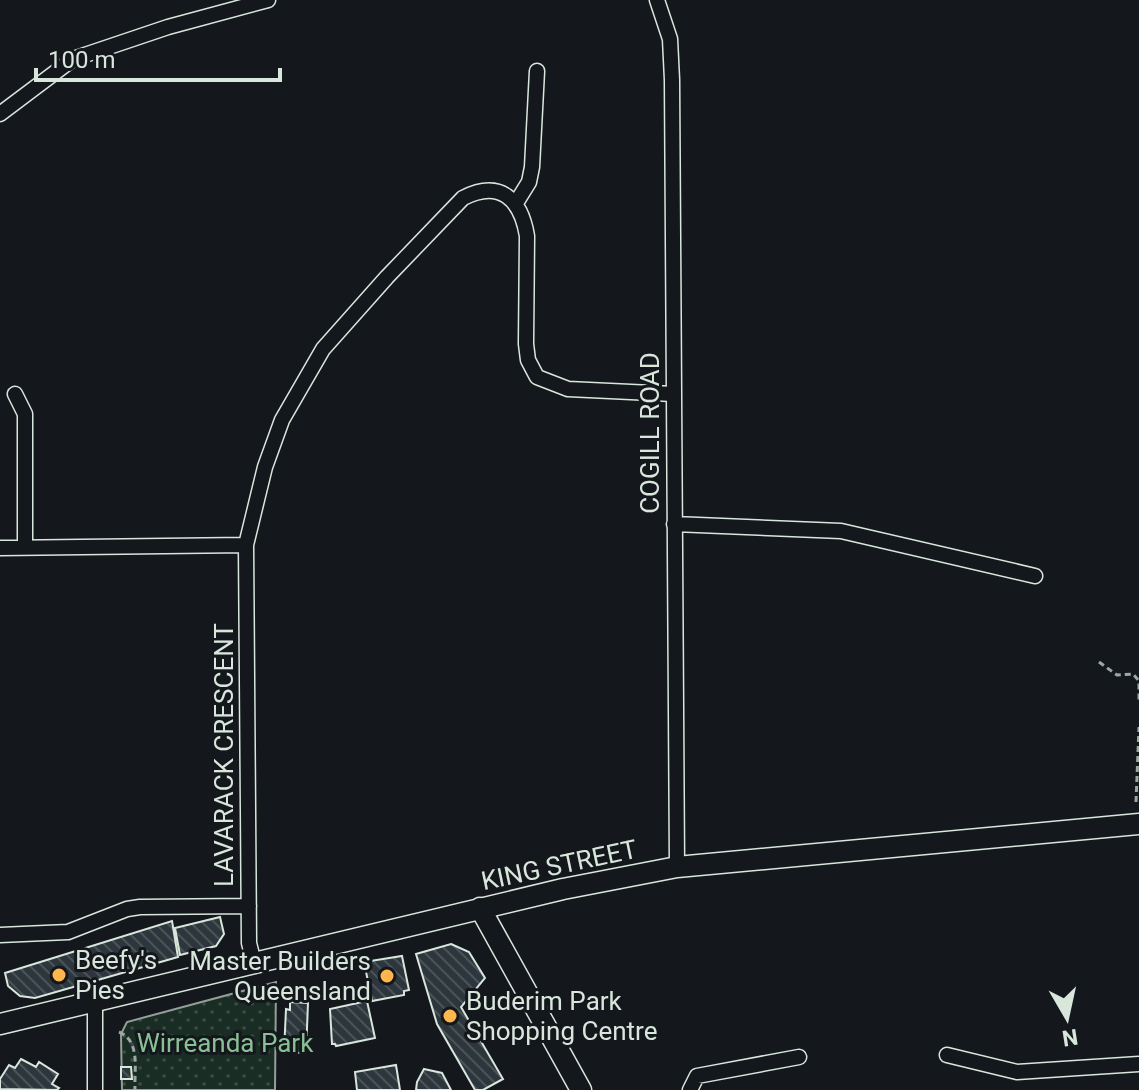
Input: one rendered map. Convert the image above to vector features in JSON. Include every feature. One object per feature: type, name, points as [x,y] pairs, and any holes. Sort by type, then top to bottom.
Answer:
[{"type":"main road","name":"KING STREET","points":[[0,1024],[480,908],[677,867],[1139,824]]},
{"type":"main road","points":[[480,908],[581,1090]]},
{"type":"street","points":[[0,114],[73,59],[168,27],[268,0]]},
{"type":"street","name":"COGILL ROAD","points":[[657,0],[670,39],[672,80],[677,867]]},
{"type":"street","points":[[537,71],[532,167],[529,182],[516,203],[524,219],[527,236],[528,360],[537,377],[568,389],[673,394]]},
{"type":"street","name":"LAVARACK CRESCENT","points":[[254,963],[249,943],[246,545],[265,467],[282,420],[323,349],[387,277],[463,198],[488,190],[516,203]]},
{"type":"street","points":[[15,394],[25,414],[25,546]]},
{"type":"street","points":[[674,524],[841,531],[1035,576]]},
{"type":"street","points":[[0,548],[246,545]]},
{"type":"street","points":[[0,935],[68,932],[140,907],[249,906]]},
{"type":"street","points":[[95,1001],[95,1090]]},
{"type":"street","points":[[947,1055],[1017,1072],[1139,1064]]},
{"type":"street","points":[[690,1090],[697,1076],[799,1057]]},
{"type":"path","points":[[1099,662],[1117,675],[1133,674],[1139,681],[1139,701]]},
{"type":"path","points":[[1136,802],[1139,727]]},
{"type":"path","points":[[119,1032],[127,1035],[134,1044],[135,1090]]},
{"type":"green space","name":"Wirreanda Park","points":[[276,982],[275,1090],[122,1090],[121,1034],[127,1022]]},
{"type":"building","points":[[220,917],[224,934],[216,946],[180,955],[175,928]]},
{"type":"building","points":[[172,921],[178,957],[35,998],[20,996],[8,986],[5,973]]},
{"type":"building","name":"Buderim Park Shopping Centre","points":[[451,944],[469,952],[485,978],[461,1007],[503,1079],[483,1090],[475,1090],[437,1024],[416,954]]},
{"type":"building","name":"Master Builders Queensland","points":[[402,956],[409,990],[404,991],[404,995],[372,1001],[364,962]]},
{"type":"building","points":[[367,1001],[375,1038],[336,1046],[332,1044],[330,1009]]},
{"type":"building","points":[[290,1002],[308,1003],[306,1053],[284,1052],[286,1009],[290,1010]]},
{"type":"building","points":[[21,1059],[36,1067],[39,1062],[58,1074],[52,1084],[59,1088],[0,1089],[0,1079],[9,1065],[15,1068]]},
{"type":"building","points":[[396,1065],[400,1090],[357,1090],[355,1072]]},
{"type":"building","points":[[121,1067],[131,1067],[132,1079],[121,1079]]},
{"type":"building","points":[[424,1069],[442,1073],[451,1090],[416,1090]]},
{"type":"place","name":"Beefy's Pies","points":[[59,975]]},
{"type":"place","name":"Master Builders Queensland","points":[[387,976]]},
{"type":"place","name":"Buderim Park Shopping Centre","points":[[450,1016]]}]
